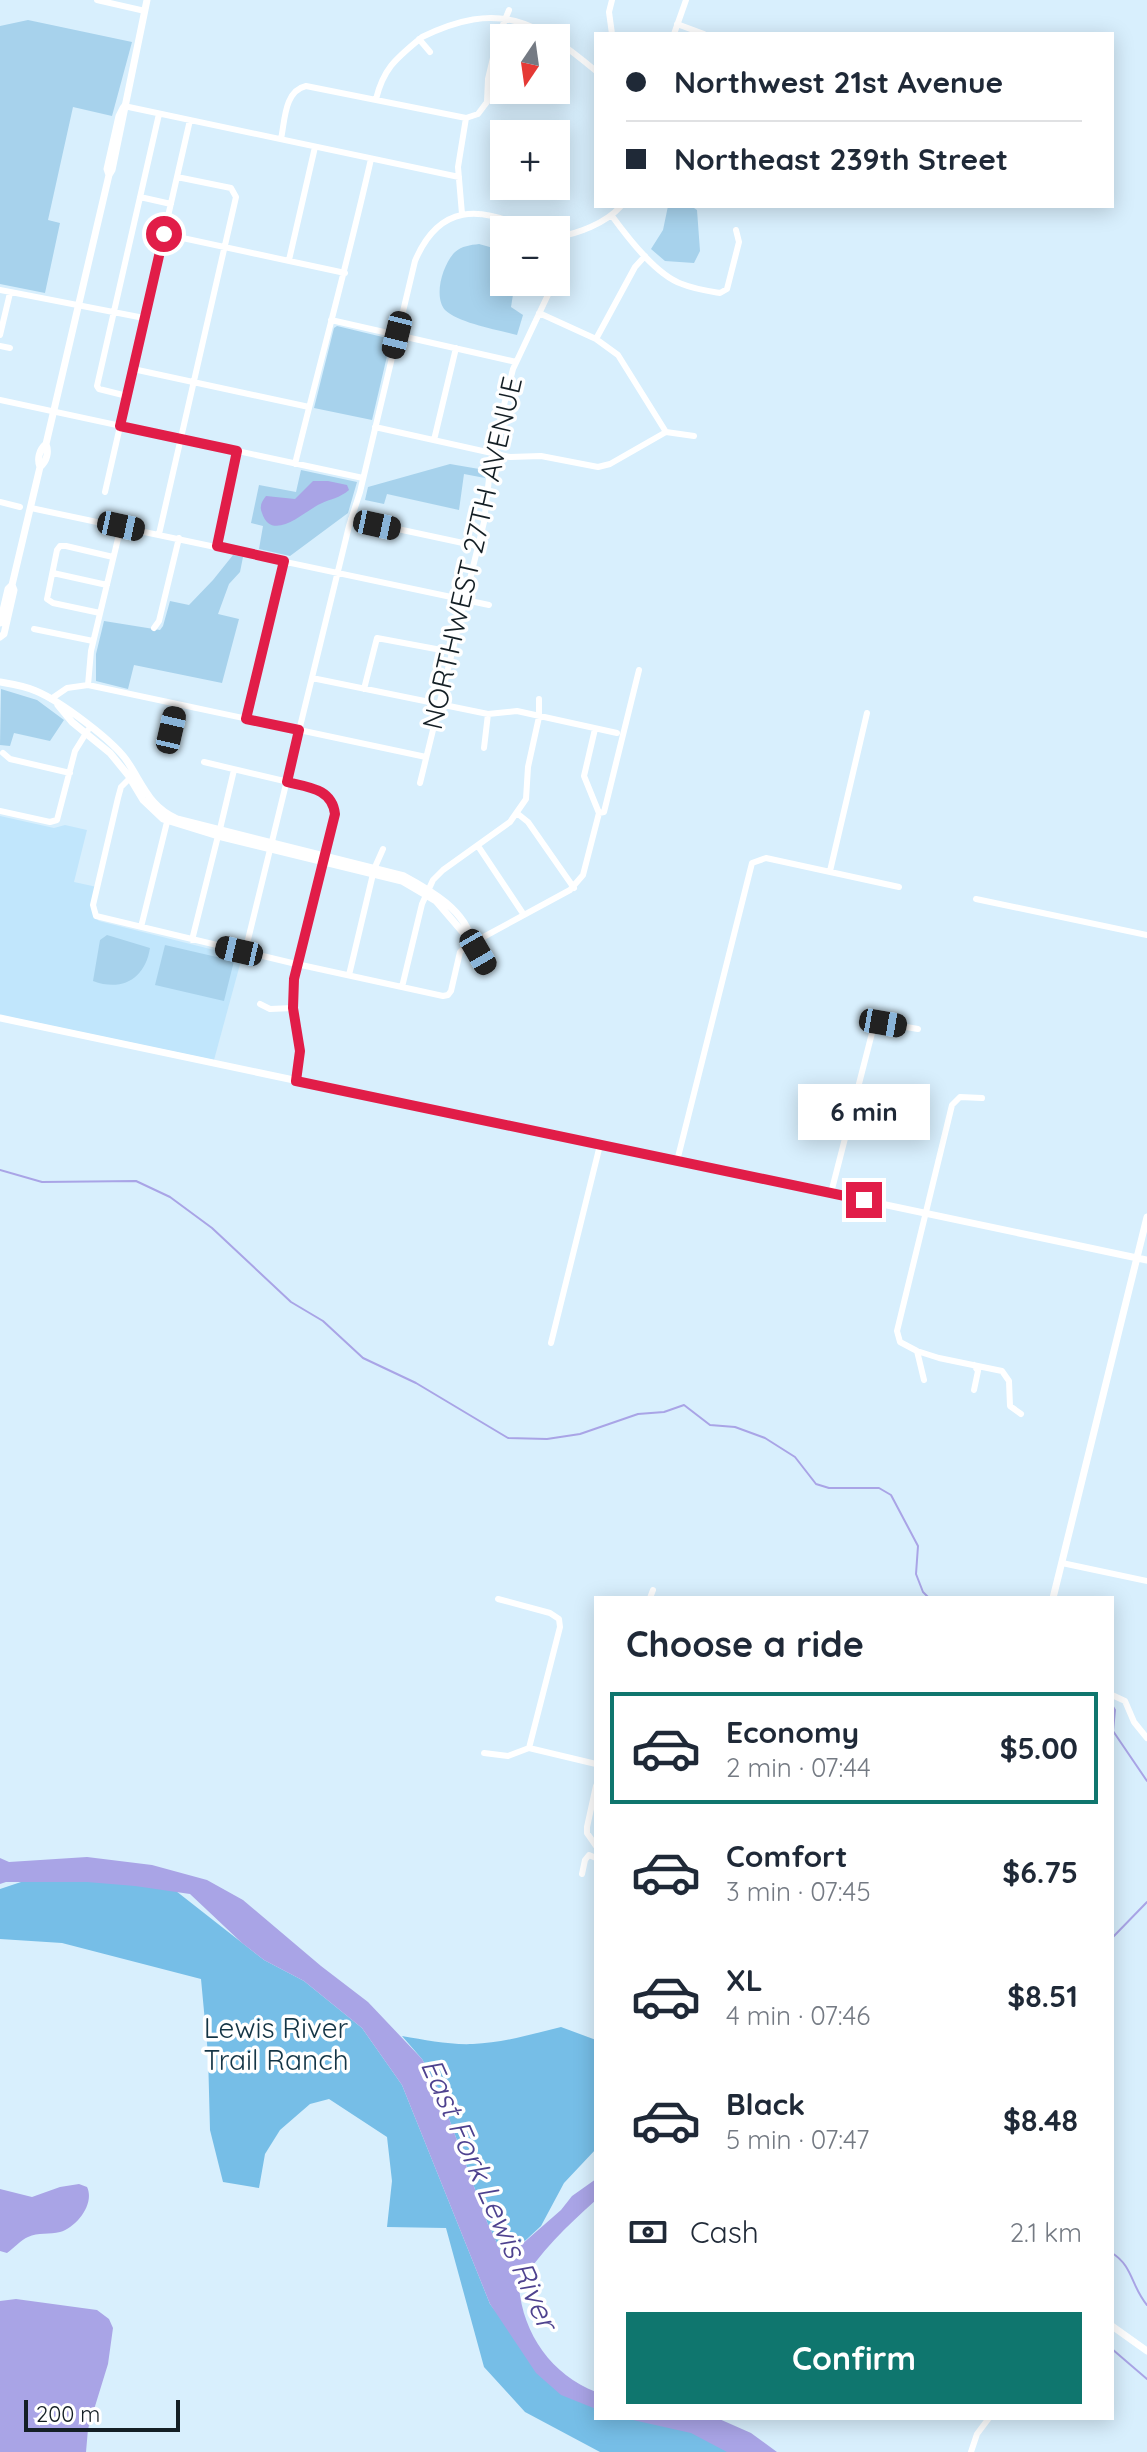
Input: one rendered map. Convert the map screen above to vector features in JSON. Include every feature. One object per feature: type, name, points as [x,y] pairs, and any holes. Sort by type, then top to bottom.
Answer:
[{"type":"street","points":[[97,0],[145,11]]},
{"type":"street","points":[[0,623],[31,508],[41,448],[46,444],[54,412],[147,0]]},
{"type":"street","points":[[612,0],[609,12],[612,32]]},
{"type":"street","points":[[675,32],[686,0]]},
{"type":"street","points":[[498,8],[518,12]]},
{"type":"street","points":[[281,139],[290,97],[297,88],[311,86],[466,118],[478,114],[487,102],[488,79],[498,37],[509,10]]},
{"type":"street","points":[[376,99],[388,68],[419,39],[460,12]]},
{"type":"street","points":[[526,16],[542,25],[594,68]]},
{"type":"street","points":[[677,24],[699,32]]},
{"type":"street","points":[[419,39],[430,52]]},
{"type":"street","points":[[124,106],[459,177]]},
{"type":"street","points":[[127,396],[97,386],[159,114]]},
{"type":"street","points":[[462,214],[459,177],[466,118]]},
{"type":"street","points":[[105,492],[190,120]]},
{"type":"street","points":[[289,260],[315,147]]},
{"type":"street","points":[[295,464],[371,159]]},
{"type":"street","points":[[159,534],[236,197],[235,191],[177,177]]},
{"type":"street","points":[[140,197],[171,204]]},
{"type":"street","points":[[570,232],[612,216],[619,208]]},
{"type":"street","points":[[245,952],[415,261],[422,244],[440,225],[462,214],[496,216]]},
{"type":"street","points":[[612,216],[645,256],[681,284],[720,293],[725,291],[739,242],[736,230]]},
{"type":"street","points":[[164,234],[345,273]]},
{"type":"street","points":[[596,339],[635,267],[645,256]]},
{"type":"street","points":[[0,290],[144,318]]},
{"type":"street","points":[[0,335],[10,293]]},
{"type":"street","name":"NORTHWEST 27TH AVENUE","points":[[420,783],[487,504],[492,453],[516,362],[547,296]]},
{"type":"street","points":[[539,313],[596,339],[622,360],[666,432]]},
{"type":"street","points":[[331,320],[516,362]]},
{"type":"street","points":[[0,346],[10,348]]},
{"type":"street","points":[[434,440],[456,348]]},
{"type":"street","points":[[133,369],[309,407]]},
{"type":"street","points":[[0,400],[363,478]]},
{"type":"street","points":[[375,427],[510,457],[541,456],[602,467],[666,432],[694,436]]},
{"type":"street","points":[[217,546],[237,451]]},
{"type":"street","points":[[0,502],[20,507]]},
{"type":"street","points":[[31,508],[489,605]]},
{"type":"street","points":[[351,519],[477,546]]},
{"type":"street","points":[[88,685],[93,641],[121,526]]},
{"type":"street","points":[[154,628],[159,621],[179,538]]},
{"type":"street","points":[[100,613],[48,600],[47,597],[60,546],[113,557]]},
{"type":"street","points":[[246,719],[284,561]]},
{"type":"street","points":[[53,573],[107,585]]},
{"type":"street","points":[[0,637],[4,634],[8,618],[14,590],[12,585]]},
{"type":"street","points":[[34,629],[93,641]]},
{"type":"street","points":[[364,689],[375,642],[380,637],[452,652]]},
{"type":"street","points":[[599,813],[604,812],[639,670]]},
{"type":"street","points":[[312,678],[488,714],[517,711],[617,733]]},
{"type":"street","points":[[0,682],[32,689],[65,707],[124,758],[132,776],[168,818],[404,876],[460,918],[471,933],[472,943],[488,970]]},
{"type":"street","points":[[54,701],[67,688],[88,685],[426,757]]},
{"type":"street","points":[[402,987],[427,891],[443,870],[502,830],[518,814],[528,795],[528,767],[539,717],[539,699]]},
{"type":"street","points":[[171,730],[177,704]]},
{"type":"street","points":[[830,871],[867,713]]},
{"type":"street","points":[[484,748],[488,714]]},
{"type":"street","points":[[132,776],[121,787],[93,905],[94,913],[100,918],[448,995],[460,952],[580,882],[599,813],[584,776],[595,729]]},
{"type":"street","points":[[0,811],[54,822],[60,815],[77,747],[88,730]]},
{"type":"street","points":[[3,753],[10,759],[70,773]]},
{"type":"street","points":[[204,762],[318,789],[330,800],[335,814],[297,964],[293,1008],[300,1051],[296,1081]]},
{"type":"street","points":[[192,940],[234,770]]},
{"type":"street","points":[[518,814],[528,822],[574,888]]},
{"type":"street","points":[[141,927],[168,818]]},
{"type":"street","points":[[478,846],[524,915]]},
{"type":"street","points":[[349,975],[374,870],[383,849]]},
{"type":"street","points":[[677,1161],[750,869],[757,859],[766,858],[899,887]]},
{"type":"street","points":[[976,899],[1147,935]]},
{"type":"street","points":[[260,1004],[270,1009],[293,1008]]},
{"type":"street","points":[[0,1018],[1147,1260]]},
{"type":"street","points":[[831,1193],[872,1033],[883,1023],[918,1029]]},
{"type":"street","points":[[982,1098],[960,1097],[952,1105],[897,1331],[900,1342],[917,1351],[998,1369],[1006,1374],[1010,1406],[1021,1414]]},
{"type":"street","points":[[551,1343],[600,1145]]},
{"type":"street","points":[[1054,1596],[1147,1217]]},
{"type":"street","points":[[917,1351],[924,1380]]},
{"type":"street","points":[[974,1365],[978,1371],[974,1390]]},
{"type":"street","points":[[1062,1563],[1147,1581]]},
{"type":"street","points":[[651,1596],[653,1590]]},
{"type":"street","points":[[498,1599],[550,1613],[559,1619],[560,1627],[529,1748]]},
{"type":"street","points":[[1114,1696],[1125,1701],[1134,1722],[1147,1738]]},
{"type":"street","points":[[484,1753],[508,1756],[529,1748],[594,1764]]},
{"type":"street","points":[[594,1795],[587,1827],[594,1843]]},
{"type":"street","points":[[582,1874],[585,1860],[589,1855],[594,1857]]},
{"type":"street","points":[[1114,2327],[1147,2351]]},
{"type":"street","points":[[971,2452],[977,2434],[988,2420]]},
{"type":"shaded area","points":[[28,20],[132,42],[112,116],[73,107],[48,220],[60,223],[45,293],[0,284],[0,26]]},
{"type":"shaded area","points":[[668,208],[697,210],[700,251],[694,263],[665,261],[651,249],[663,230]]},
{"type":"shaded area","points":[[469,245],[490,247],[490,296],[513,296],[511,307],[523,315],[517,335],[459,319],[441,304],[443,272],[455,252]]},
{"type":"shaded area","points":[[337,326],[391,339],[372,420],[314,408]]},
{"type":"shaded area","points":[[450,464],[485,470],[485,478],[464,474],[459,510],[387,494],[384,504],[365,500],[368,487]]},
{"type":"shaded area","points":[[301,470],[357,482],[348,513],[290,556],[259,549],[263,526],[251,523],[259,485],[296,492]]},
{"type":"shaded area","points":[[313,481],[347,485],[349,490],[290,522],[273,526],[267,522],[261,508],[266,496],[295,499]]},
{"type":"shaded area","points":[[233,555],[243,557],[240,572],[229,584],[218,614],[239,619],[222,683],[134,665],[128,689],[96,681],[96,654],[104,621],[160,630],[170,601],[189,605]]},
{"type":"shaded area","points":[[1,689],[37,700],[64,720],[50,741],[14,733],[10,746],[0,745]]},
{"type":"shaded area","points":[[0,816],[54,828],[65,825],[87,830],[74,882],[97,887],[94,916],[99,921],[242,957],[214,1060],[0,1015]]},
{"type":"shaded area","points":[[107,935],[150,948],[143,968],[122,984],[93,981],[100,940]]},
{"type":"shaded area","points":[[165,945],[234,961],[224,1001],[155,985]]},
{"type":"shaded area","points":[[87,1857],[152,1865],[207,1880],[243,1900],[368,2002],[422,2059],[437,2086],[501,2252],[513,2252],[561,2210],[572,2196],[594,2180],[594,2202],[545,2251],[519,2287],[527,2321],[542,2351],[566,2375],[594,2391],[594,2408],[561,2395],[536,2373],[490,2304],[402,2085],[362,2028],[304,1981],[264,1960],[242,1943],[190,1894],[87,1882],[0,1884],[0,1858],[9,1862]]},
{"type":"shaded area","points":[[79,2184],[87,2187],[89,2200],[83,2214],[73,2225],[60,2232],[28,2237],[7,2253],[0,2251],[0,2189],[32,2197]]},
{"type":"shaded area","points":[[16,2299],[97,2310],[109,2319],[113,2328],[108,2364],[88,2429],[86,2452],[0,2452],[0,2301]]},
{"type":"shaded area","points":[[633,2420],[722,2420],[751,2433],[777,2452],[727,2452],[691,2433]]},
{"type":"green space","name":"Lewis River Trail Ranch","points":[[27,1880],[105,1881],[176,1891],[264,1960],[304,1981],[362,2028],[402,2085],[490,2304],[507,2326],[594,2402],[594,2420],[654,2420],[693,2429],[732,2452],[600,2452],[525,2412],[484,2367],[446,2228],[387,2227],[392,2181],[387,2137],[329,2099],[310,2104],[280,2130],[265,2154],[259,2188],[223,2182],[210,2130],[208,2054],[201,1979],[62,1943],[0,1939],[0,1889]]},
{"type":"green space","points":[[561,2027],[594,2039],[594,2151],[564,2183],[541,2226],[513,2252],[501,2252],[437,2086],[422,2059],[402,2036],[446,2043],[506,2040]]},
{"type":"waterway","points":[[0,1170],[42,1182],[136,1181],[170,1197],[212,1228],[291,1302],[323,1321],[363,1358],[416,1383],[508,1438],[547,1439],[580,1434],[638,1414],[664,1412],[684,1405],[710,1425],[735,1427],[765,1438],[795,1457],[816,1484],[829,1488],[879,1488],[891,1495],[918,1546],[916,1574],[927,1596]]},
{"type":"waterway","points":[[1114,1708],[1114,1720]]},
{"type":"waterway","points":[[1114,1732],[1147,1781]]},
{"type":"waterway","points":[[1114,1936],[1147,1902]]},
{"type":"waterway","points":[[1114,2254],[1128,2270],[1147,2305]]},
{"type":"waterway","points":[[1114,2351],[1147,2379]]},
{"type":"route","points":[[164,234],[120,426],[237,451],[217,546],[284,561],[246,719],[299,730],[287,782],[318,789],[334,806],[335,814],[292,992],[300,1051],[296,1081],[864,1200]]},
{"type":"water label","name":"East Fork Lewis River","points":[[489,2194]]}]
